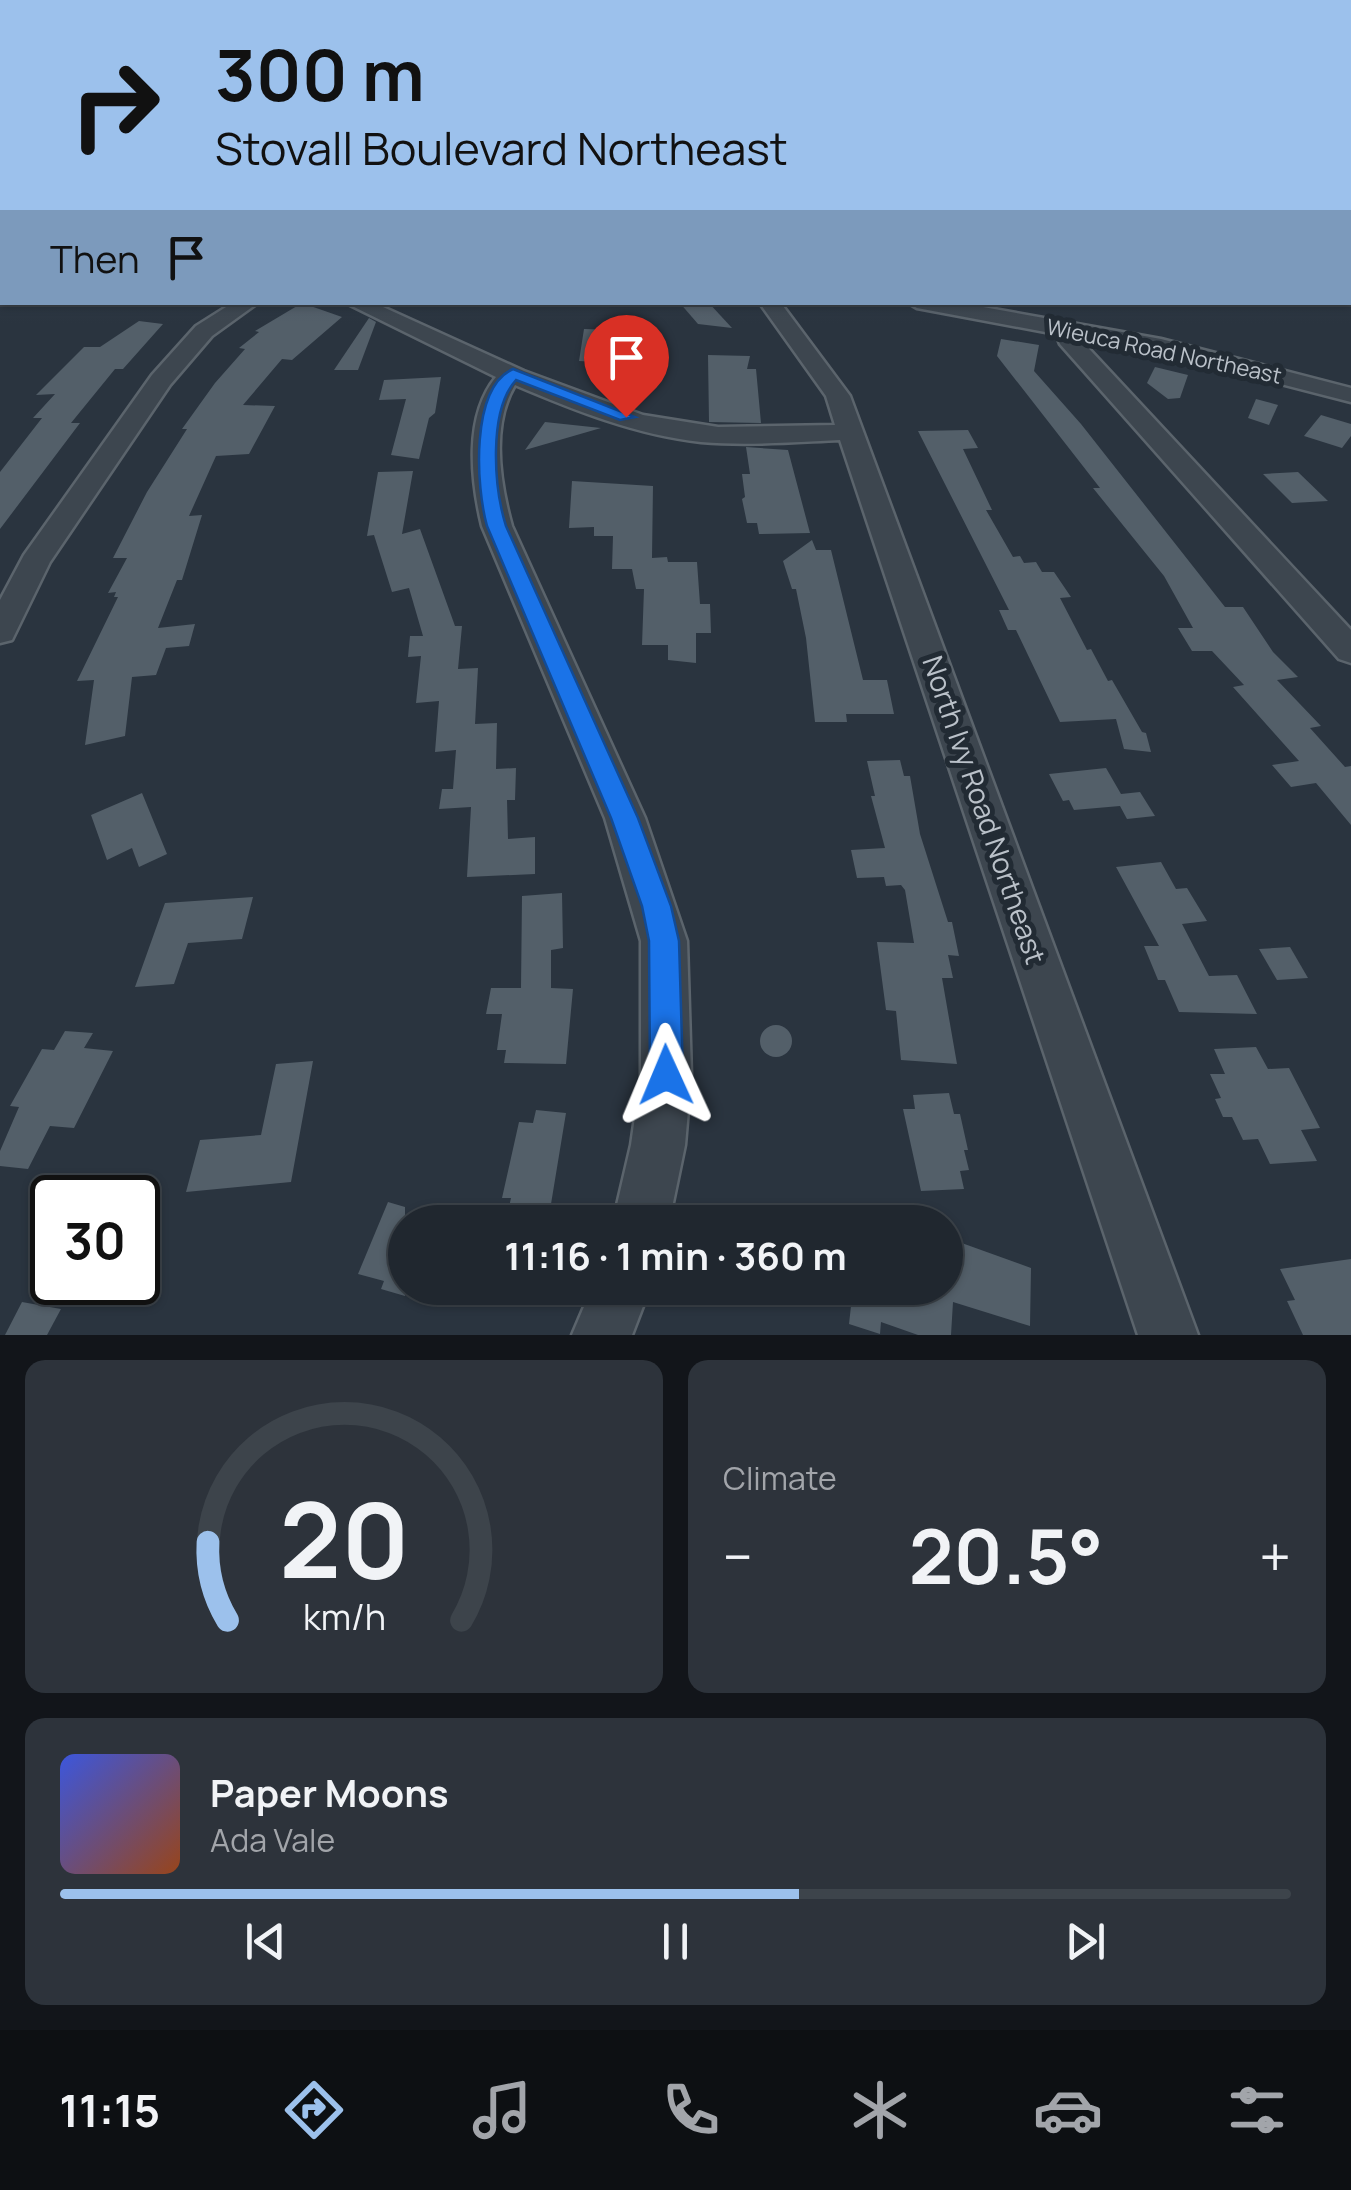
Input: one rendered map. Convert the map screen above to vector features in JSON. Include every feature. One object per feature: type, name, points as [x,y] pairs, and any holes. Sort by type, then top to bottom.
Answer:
[{"type":"street","points":[[0,632],[35,562],[161,380],[204,330],[244,305]]},
{"type":"street","points":[[361,305],[598,408],[674,430],[719,434],[850,432]]},
{"type":"street","name":"North Ivy Road Northeast","points":[[771,305],[783,326],[830,382],[850,432],[1168,1335]]},
{"type":"street","name":"Wieuca Road Northeast","points":[[934,305],[1224,359],[1351,395]]},
{"type":"street","points":[[1067,329],[1068,339],[1351,652]]},
{"type":"street","points":[[513,373],[498,390],[486,460],[488,496],[497,526],[624,818],[656,906],[664,941],[666,1075],[658,1145],[645,1205]]},
{"type":"street","points":[[602,1335],[614,1305]]},
{"type":"building","points":[[299,305],[342,317],[292,360],[282,359],[243,405],[275,406],[249,454],[216,456],[189,516],[202,515],[182,580],[177,580],[158,628],[195,624],[189,646],[166,648],[156,675],[132,677],[125,736],[85,745],[94,680],[77,681],[118,597],[114,597],[116,592],[108,593],[127,558],[113,558],[147,492],[187,429],[182,429],[245,349],[239,348],[259,332],[255,331]]},
{"type":"building","points":[[682,305],[711,305],[732,328],[698,324]]},
{"type":"building","points":[[369,318],[376,322],[358,370],[334,370]]},
{"type":"building","points":[[139,321],[163,324],[123,369],[115,369],[71,423],[80,423],[0,529],[0,472],[42,418],[33,418],[55,394],[36,395],[84,347],[100,347]]},
{"type":"building","points":[[584,329],[615,330],[611,363],[579,361]]},
{"type":"building","points":[[1001,339],[1039,345],[1034,371],[1081,424],[1225,607],[1243,607],[1273,652],[1298,677],[1277,680],[1321,726],[1310,728],[1345,767],[1351,766],[1351,825],[1316,783],[1291,787],[1272,765],[1299,761],[1233,687],[1244,685],[1212,651],[1192,651],[1178,628],[1193,628],[1164,576],[1093,488],[1100,488],[997,356]]},
{"type":"building","points":[[708,355],[750,356],[747,369],[756,369],[761,423],[709,422]]},
{"type":"building","points":[[1155,367],[1188,375],[1180,398],[1168,399],[1147,383]]},
{"type":"building","points":[[441,377],[435,413],[429,418],[419,459],[391,455],[406,399],[379,400],[384,380]]},
{"type":"building","points":[[1256,399],[1278,405],[1269,425],[1248,418]]},
{"type":"building","points":[[1321,415],[1351,424],[1351,436],[1342,448],[1304,436]]},
{"type":"building","points":[[545,422],[601,428],[525,450]]},
{"type":"building","points":[[968,430],[978,448],[963,449],[992,510],[986,510],[1013,557],[1020,556],[1024,563],[1036,562],[1042,572],[1054,572],[1071,597],[1060,598],[1087,650],[1091,649],[1108,681],[1112,680],[1146,733],[1151,752],[1124,749],[1116,719],[1060,722],[1016,630],[1008,630],[999,610],[1009,610],[918,431]]},
{"type":"building","points":[[746,447],[788,450],[810,533],[759,534],[757,523],[747,523],[742,499],[742,474],[750,474]]},
{"type":"building","points":[[413,471],[402,534],[420,529],[455,626],[462,626],[458,669],[478,668],[475,724],[497,723],[496,769],[516,768],[515,800],[507,800],[508,839],[535,837],[535,874],[467,877],[471,807],[439,809],[442,789],[453,789],[456,750],[435,752],[439,701],[416,703],[421,656],[408,657],[410,636],[423,636],[409,588],[392,592],[374,535],[367,536],[378,472]]},
{"type":"building","points":[[1298,472],[1328,501],[1292,503],[1263,474]]},
{"type":"building","points":[[572,481],[653,486],[652,558],[697,562],[700,604],[710,604],[711,633],[696,633],[696,663],[668,660],[668,645],[642,645],[644,589],[636,589],[632,569],[612,569],[613,536],[594,536],[594,527],[569,528]]},
{"type":"building","points":[[812,540],[816,550],[831,550],[863,680],[887,680],[894,714],[846,714],[847,722],[815,722],[806,638],[796,589],[792,589],[783,561]]},
{"type":"building","points":[[900,760],[904,776],[910,776],[920,834],[948,922],[952,922],[959,956],[948,955],[953,978],[942,978],[957,1064],[901,1060],[896,1011],[886,1010],[877,942],[914,943],[905,890],[901,885],[886,886],[884,877],[857,878],[851,850],[885,848],[871,796],[875,796],[867,761]]},
{"type":"building","points":[[1106,768],[1121,794],[1140,792],[1155,816],[1127,819],[1120,806],[1074,810],[1069,800],[1063,801],[1049,774]]},
{"type":"building","points":[[142,793],[167,854],[139,867],[132,848],[107,860],[91,815]]},
{"type":"building","points":[[1161,862],[1176,889],[1187,888],[1207,921],[1182,924],[1209,976],[1237,975],[1257,1014],[1179,1012],[1165,980],[1158,980],[1144,946],[1159,946],[1116,867]]},
{"type":"building","points":[[562,893],[563,948],[551,950],[551,988],[573,989],[566,1064],[504,1063],[506,1050],[497,1050],[502,1014],[486,1014],[491,988],[521,988],[522,896]]},
{"type":"building","points":[[253,897],[242,939],[188,943],[174,984],[135,987],[165,903]]},
{"type":"building","points":[[1290,947],[1308,978],[1277,980],[1259,949]]},
{"type":"building","points":[[776,1025],[788,1029],[792,1041],[788,1053],[776,1057],[764,1053],[760,1041],[764,1029]]},
{"type":"building","points":[[65,1031],[93,1033],[84,1048],[113,1051],[74,1128],[50,1126],[28,1169],[0,1166],[0,1151],[19,1107],[10,1106],[42,1049],[54,1050]]},
{"type":"building","points":[[1256,1047],[1268,1069],[1289,1068],[1320,1128],[1301,1130],[1317,1161],[1270,1164],[1258,1139],[1243,1140],[1232,1117],[1223,1117],[1215,1099],[1221,1098],[1210,1074],[1225,1074],[1214,1049]]},
{"type":"building","points":[[313,1061],[291,1182],[186,1192],[200,1140],[261,1135],[276,1064]]},
{"type":"building","points":[[949,1093],[954,1114],[960,1114],[968,1150],[964,1150],[969,1170],[960,1171],[964,1189],[921,1191],[903,1109],[915,1109],[913,1095]]},
{"type":"building","points":[[536,1110],[566,1113],[551,1204],[509,1205],[511,1198],[502,1198],[519,1122],[533,1123]]},
{"type":"building","points":[[388,1202],[398,1205],[388,1205],[388,1291],[381,1289],[384,1281],[358,1274]]},
{"type":"building","points":[[963,1243],[1031,1268],[1030,1326],[963,1305]]},
{"type":"building","points":[[1351,1259],[1351,1335],[1303,1335],[1287,1301],[1295,1300],[1280,1269]]},
{"type":"building","points":[[22,1302],[61,1309],[47,1335],[5,1335]]},
{"type":"building","points":[[851,1305],[953,1305],[951,1335],[918,1335],[881,1322],[880,1334],[849,1324]]},
{"type":"route","points":[[626,417],[513,373],[498,390],[486,460],[488,496],[497,526],[624,818],[656,906],[664,941],[666,1075]]}]
